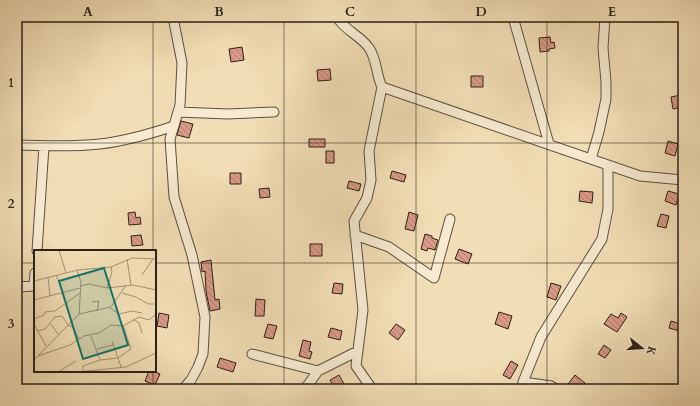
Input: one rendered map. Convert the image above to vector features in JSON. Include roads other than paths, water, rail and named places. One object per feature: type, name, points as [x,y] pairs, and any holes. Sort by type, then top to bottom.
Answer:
[{"type":"street","points":[[337,17],[369,48],[375,62],[378,79],[382,87],[369,151],[371,180],[367,198],[354,221],[363,310],[356,366],[372,389]]},
{"type":"street","points":[[513,17],[549,144]]},
{"type":"street","points":[[591,159],[599,132],[606,99],[603,48],[605,17]]},
{"type":"street","points":[[175,18],[182,63],[180,106],[170,139],[174,197],[192,254],[205,316],[203,354],[191,380],[183,389]]},
{"type":"street","points":[[382,87],[640,176],[683,180]]},
{"type":"street","points":[[178,112],[228,114],[274,112]]},
{"type":"street","points":[[17,145],[44,146],[100,144],[150,134],[174,126]]},
{"type":"street","points":[[37,250],[44,146]]},
{"type":"street","points":[[556,389],[552,386],[523,385],[541,337],[602,239],[608,209],[608,165]]},
{"type":"street","points":[[356,235],[389,248],[434,278],[450,219]]},
{"type":"street","points":[[17,287],[34,286]]},
{"type":"street","points":[[305,389],[318,371],[358,351]]},
{"type":"street","points":[[252,354],[318,371]]}]
